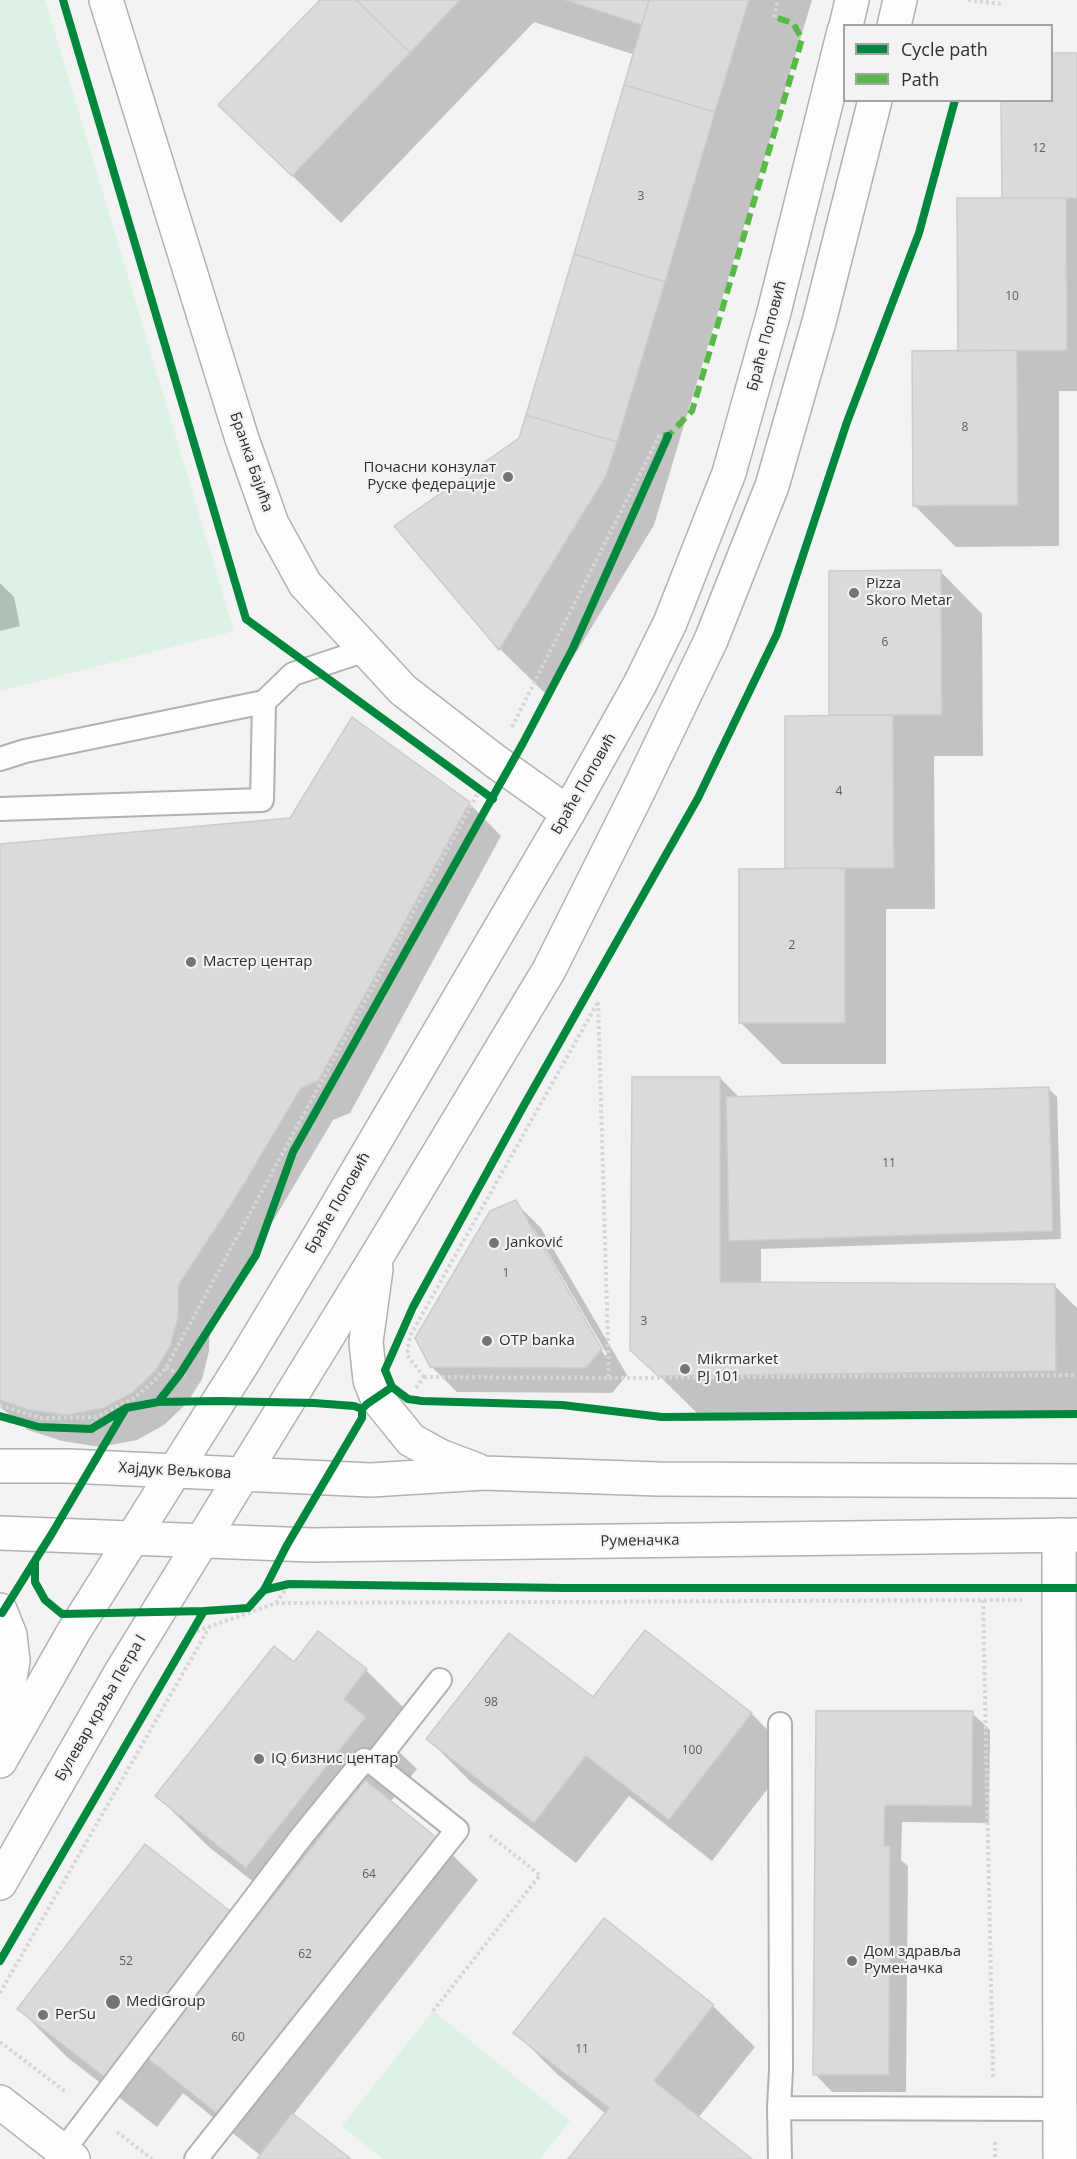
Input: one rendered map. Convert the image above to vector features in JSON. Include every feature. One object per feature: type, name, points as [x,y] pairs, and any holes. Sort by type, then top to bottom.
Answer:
[{"type":"street","name":"Бранка Бајића","points":[[106,0],[239,429],[272,524],[305,584],[403,690],[495,761],[568,813]]},
{"type":"street","points":[[846,24],[852,0]]},
{"type":"street","points":[[894,24],[900,0]]},
{"type":"street","name":"Браће Поповић","points":[[175,1471],[317,1240],[568,813],[640,684],[670,623],[729,473],[774,312],[843,35]]},
{"type":"street","points":[[874,102],[819,322],[772,486],[711,640],[549,970],[377,1256],[242,1474],[371,1480],[484,1473],[658,1479],[1077,1481]]},
{"type":"street","points":[[377,1256],[366,1342],[370,1380],[377,1398],[411,1440],[440,1456],[484,1473]]},
{"type":"street","name":"Хајдук Вељкова","points":[[0,1466],[68,1466],[242,1474]]},
{"type":"street","points":[[0,1761],[74,1631],[175,1471]]},
{"type":"street","name":"Булевар краља Петра I","points":[[0,1882],[120,1674],[242,1474]]},
{"type":"street","points":[[0,1533],[202,1541]]},
{"type":"street","points":[[1059,2159],[1068,2109],[1060,1600],[1068,1535]]},
{"type":"street","name":"Руменачка","points":[[202,1541],[311,1545],[1068,1535]]},
{"type":"street","points":[[0,1610],[9,1635],[13,1661],[0,1735]]},
{"type":"street","points":[[0,2103],[68,2155]]},
{"type":"lane","points":[[0,759],[26,751],[264,702],[292,674],[366,650]]},
{"type":"lane","points":[[0,809],[262,800],[264,702]]},
{"type":"lane","points":[[374,1764],[441,1680]]},
{"type":"lane","points":[[780,1724],[780,2159]]},
{"type":"lane","points":[[68,2155],[323,1811],[364,1760],[374,1764],[457,1830],[196,2159]]},
{"type":"lane","points":[[779,2108],[1068,2109]]},
{"type":"path","points":[[777,18],[778,0]]},
{"type":"path","points":[[777,18],[786,0]]},
{"type":"path","points":[[968,0],[982,4],[1002,4]]},
{"type":"path","points":[[659,457],[664,435]]},
{"type":"path","points":[[0,1405],[40,1418],[96,1417],[134,1398],[166,1368],[495,761],[664,435]]},
{"type":"path","points":[[609,1378],[598,1002],[410,1336],[407,1355],[424,1377],[609,1378],[1077,1375]]},
{"type":"path","points":[[293,1152],[316,1110]]},
{"type":"path","points":[[172,1384],[186,1364]]},
{"type":"path","points":[[166,1368],[190,1378]]},
{"type":"path","points":[[81,1428],[91,1429],[126,1408],[136,1406]]},
{"type":"path","points":[[120,1418],[126,1408]]},
{"type":"path","points":[[276,1603],[291,1582]]},
{"type":"path","points":[[272,1588],[291,1582],[301,1584]]},
{"type":"path","points":[[237,1609],[248,1608],[256,1599]]},
{"type":"path","points":[[982,1600],[995,2159]]},
{"type":"path","points":[[191,1634],[276,1603],[1060,1600]]},
{"type":"path","points":[[158,1612],[204,1611],[185,1644]]},
{"type":"path","points":[[0,1993],[210,1626]]},
{"type":"path","points":[[433,2011],[540,1875],[479,1827],[457,1830]]},
{"type":"green space","points":[[0,0],[45,0],[234,631],[0,691]]},
{"type":"green space","points":[[433,2011],[570,2121],[540,2159],[383,2159],[342,2126]]},
{"type":"building","points":[[320,0],[356,0],[410,53],[292,176],[218,105]]},
{"type":"building","points":[[356,0],[460,0],[410,53]]},
{"type":"building","points":[[565,0],[649,0],[642,25]]},
{"type":"building","points":[[649,0],[749,0],[715,112],[624,85]]},
{"type":"building","points":[[1053,53],[1077,53],[1077,198],[1002,198],[1001,102],[1053,102]]},
{"type":"building","points":[[624,85],[715,112],[665,282],[574,254]]},
{"type":"building","points":[[957,198],[1066,198],[1067,350],[958,351]]},
{"type":"building","points":[[574,254],[665,282],[617,442],[526,415]]},
{"type":"building","points":[[1017,350],[1018,505],[913,506],[912,351]]},
{"type":"building","points":[[526,415],[617,442],[606,476],[499,650],[394,526],[519,438]]},
{"type":"building","points":[[941,570],[942,715],[829,715],[829,571]]},
{"type":"building","points":[[893,715],[894,868],[785,868],[785,716]]},
{"type":"building","name":"Мастер центар","points":[[352,717],[470,802],[318,1081],[301,1088],[241,1189],[178,1286],[178,1318],[170,1347],[155,1371],[132,1393],[104,1408],[67,1415],[29,1410],[0,1400],[0,844],[290,818]]},
{"type":"building","points":[[845,868],[845,1023],[739,1023],[739,869]]},
{"type":"building","points":[[632,1077],[720,1077],[720,1282],[1055,1284],[1056,1371],[658,1376],[630,1350]]},
{"type":"building","points":[[1049,1087],[1053,1231],[729,1241],[726,1097]]},
{"type":"building","points":[[516,1200],[602,1349],[586,1368],[430,1367],[415,1338],[490,1211]]},
{"type":"building","points":[[645,1630],[752,1713],[669,1820],[586,1756],[534,1823],[426,1739],[509,1633],[593,1697]]},
{"type":"building","name":"IQ бизнис центар","points":[[318,1631],[367,1669],[344,1699],[366,1717],[246,1868],[155,1796],[274,1646],[294,1662]]},
{"type":"building","name":"Дом здравља Руменачка","points":[[816,1711],[973,1711],[972,1806],[885,1805],[884,1846],[890,1846],[889,2075],[813,2075]]},
{"type":"building","points":[[365,1780],[437,1838],[219,2115],[146,2057]]},
{"type":"building","points":[[145,1844],[235,1915],[107,2079],[17,2009]]},
{"type":"building","points":[[604,1918],[714,2005],[654,2081],[752,2159],[568,2159],[609,2108],[513,2033]]},
{"type":"building","points":[[292,2113],[351,2159],[257,2159]]},
{"type":"marked path","points":[[663,435],[668,436],[692,411],[802,39],[793,23],[774,17]]},
{"type":"cycle path","points":[[63,0],[246,619],[493,799]]},
{"type":"cycle path","points":[[0,1961],[204,1611],[248,1608],[264,1590],[287,1545],[362,1418],[362,1409],[392,1387],[385,1370],[413,1307],[698,798],[777,634],[847,422],[919,233],[954,102]]},
{"type":"cycle path","points":[[362,1409],[354,1406],[314,1403],[158,1402],[180,1374],[256,1255],[293,1152],[523,743],[573,648],[668,436]]},
{"type":"cycle path","points":[[392,1387],[408,1399],[422,1401],[562,1405],[662,1417],[1077,1414]]},
{"type":"cycle path","points":[[0,1416],[39,1427],[91,1429],[126,1408],[158,1402]]},
{"type":"cycle path","points":[[2,1613],[126,1408]]},
{"type":"cycle path","points":[[35,1561],[35,1582],[45,1600],[62,1614],[204,1611]]},
{"type":"cycle path","points":[[264,1590],[289,1584],[564,1588],[1077,1588]]},
{"type":"place","name":"Почасни конзулат Руске федерације","points":[[508,477]]},
{"type":"place","name":"Pizza Skoro Metar","points":[[854,593]]},
{"type":"place","name":"Мастер центар","points":[[191,962]]},
{"type":"place","name":"Janković","points":[[494,1243]]},
{"type":"place","name":"OTP banka","points":[[487,1341]]},
{"type":"place","name":"Mikrmarket PJ 101","points":[[685,1369]]},
{"type":"place","name":"IQ бизнис центар","points":[[259,1759]]},
{"type":"place","name":"Дом здравља Руменачка","points":[[852,1961]]},
{"type":"place","name":"MediGroup","points":[[113,2002]]},
{"type":"place","name":"PerSu","points":[[43,2015]]}]
